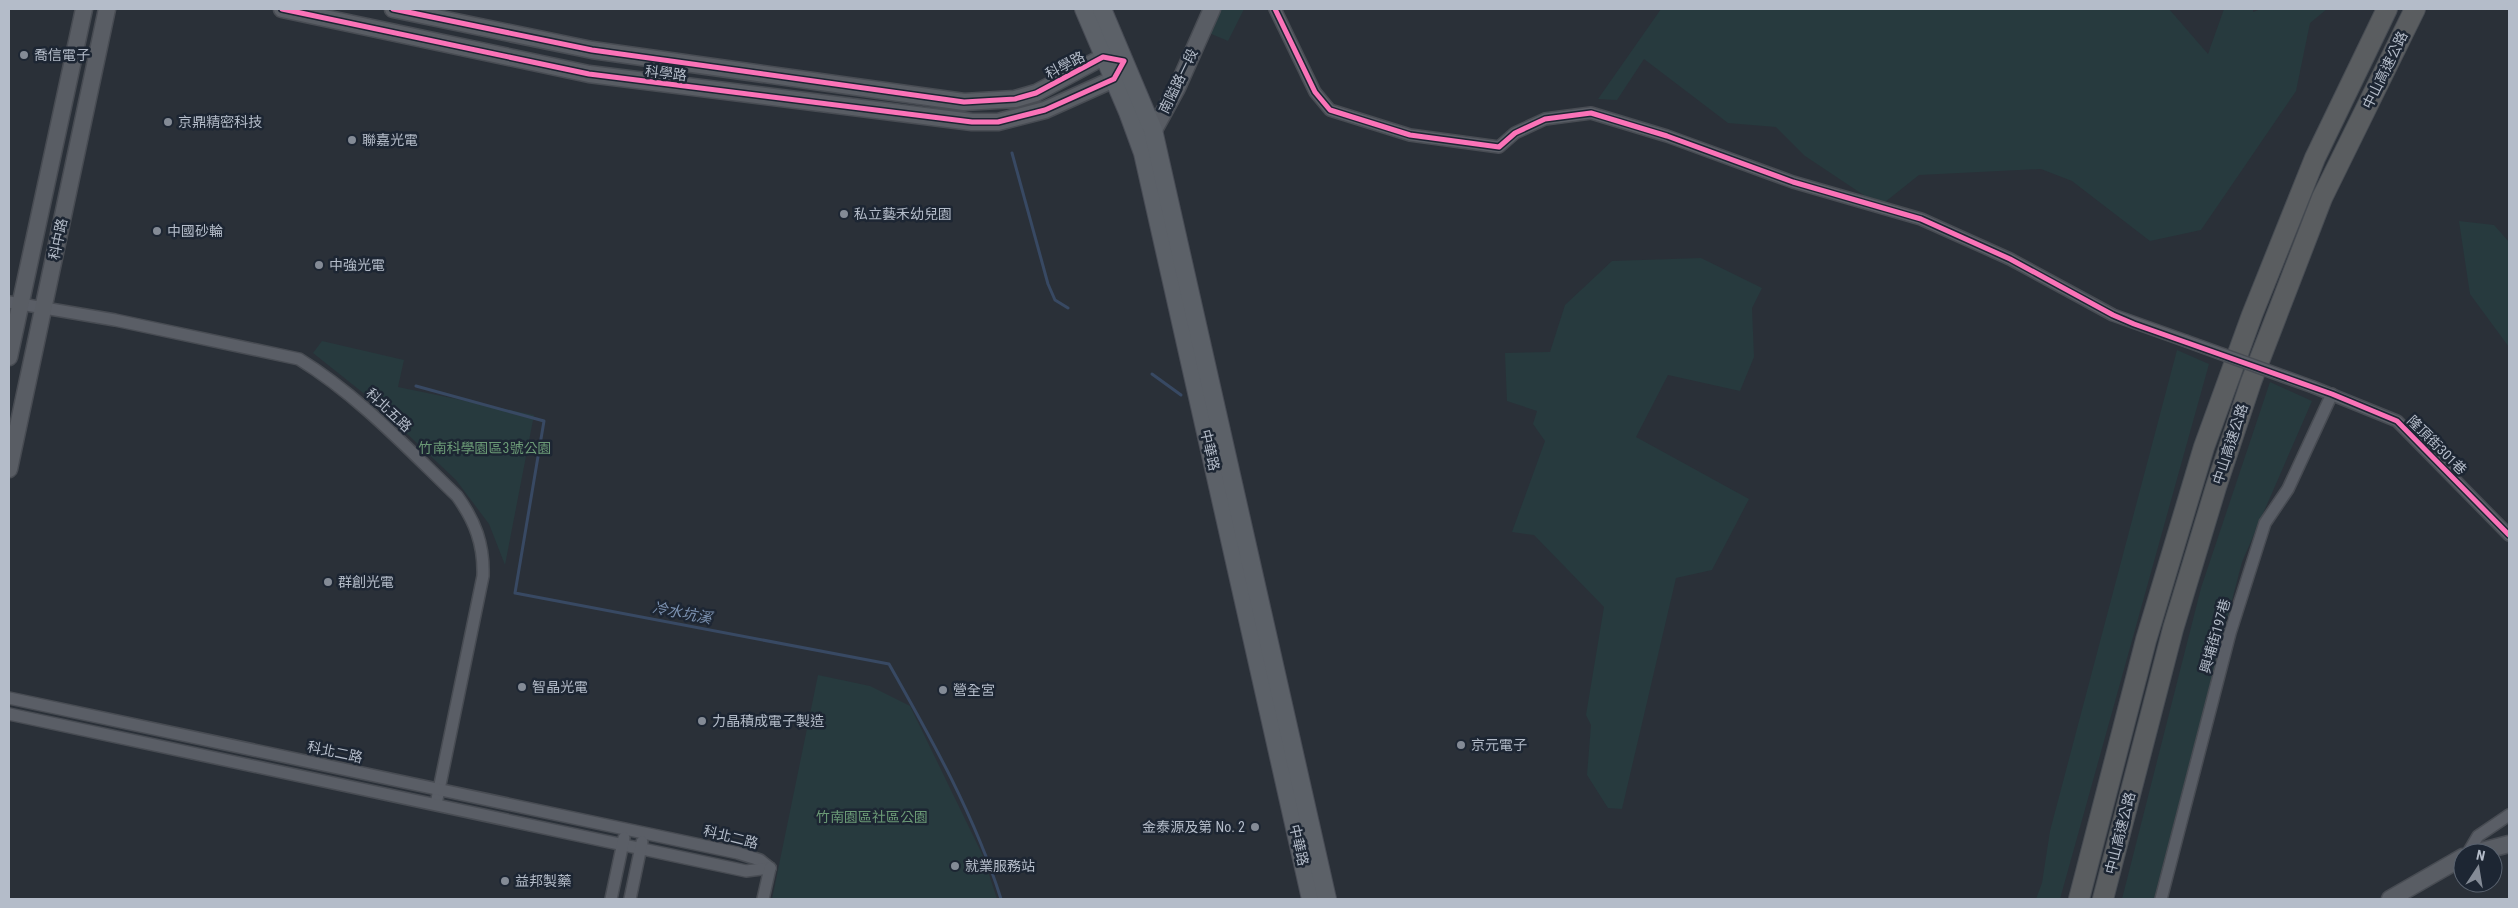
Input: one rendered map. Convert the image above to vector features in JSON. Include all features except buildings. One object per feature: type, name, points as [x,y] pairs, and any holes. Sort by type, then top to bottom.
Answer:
[{"type":"highway","name":"中山高速公路","points":[[2079,899],[2146,640],[2204,447],[2252,316],[2315,158],[2387,9]]},
{"type":"highway","name":"中山高速公路","points":[[2103,899],[2173,629],[2216,487],[2251,382],[2322,198],[2415,9]]},
{"type":"main road","name":"中華路","points":[[1084,9],[1143,153],[1186,310],[1327,899]]},
{"type":"main road","name":"中華路","points":[[1102,9],[1153,130],[1186,310],[1311,899]]},
{"type":"street","name":"科中路","points":[[9,357],[14,303],[84,9]]},
{"type":"street","name":"科中路","points":[[9,469],[107,9]]},
{"type":"street","name":"科學路","points":[[282,9],[589,74],[972,122],[998,122],[1023,117],[1045,110],[1114,79]]},
{"type":"street","name":"科學路","points":[[394,9],[601,52],[964,102],[1015,99],[1029,95],[1103,57],[1124,60]]},
{"type":"street","name":"南隘路一段","points":[[1143,153],[1176,88],[1212,9]]},
{"type":"street","name":"隆頂街301巷","points":[[1276,9],[1315,92],[1330,110],[1410,135],[1499,147],[1516,133],[1545,119],[1591,114],[1667,136],[1794,182],[1921,219],[2010,259],[2113,316],[2332,394],[2397,421],[2509,535]]},
{"type":"street","points":[[1114,79],[1124,60]]},
{"type":"street","name":"科北五路","points":[[14,303],[216,340],[299,359],[332,380],[364,405],[457,496],[467,510],[480,537],[484,558],[483,576],[436,804]]},
{"type":"street","name":"興埔街197巷","points":[[2161,899],[2230,632],[2265,524],[2288,489],[2332,394]]},
{"type":"street","name":"科北二路","points":[[9,698],[749,856],[760,860],[770,868]]},
{"type":"street","name":"科北二路","points":[[9,714],[641,847],[746,871],[770,868]]},
{"type":"street","points":[[2474,843],[2478,836],[2509,815]]},
{"type":"street","points":[[611,899],[626,829]]},
{"type":"street","points":[[630,899],[644,833]]},
{"type":"street","points":[[2390,899],[2453,863]]},
{"type":"street","points":[[763,899],[770,868]]},
{"type":"green space","points":[[1220,9],[1244,9],[1228,41],[1209,33]]},
{"type":"green space","points":[[1661,9],[2169,9],[2208,54],[2224,9],[2253,9],[2253,12],[2261,9],[2327,9],[2310,23],[2296,91],[2201,230],[2150,241],[2072,181],[2041,169],[1919,175],[1880,206],[1805,156],[1776,127],[1728,123],[1644,59],[1617,100],[1598,99]]},
{"type":"green space","points":[[2459,221],[2494,225],[2509,242],[2509,347],[2470,294]]},
{"type":"green space","points":[[1701,258],[1762,288],[1752,308],[1754,357],[1740,391],[1668,375],[1636,437],[1749,499],[1712,570],[1676,578],[1622,809],[1608,808],[1587,775],[1591,725],[1586,715],[1604,607],[1534,535],[1512,532],[1545,441],[1533,424],[1537,411],[1507,401],[1505,353],[1550,352],[1565,305],[1612,261]]},
{"type":"green space","name":"竹南科學園區3號公園","points":[[322,341],[404,360],[398,387],[534,415],[505,565],[489,524],[456,480],[367,396],[313,353]]},
{"type":"green space","points":[[2177,350],[2209,364],[2060,899],[2036,899],[2042,883],[2050,831]]},
{"type":"green space","points":[[2270,382],[2312,401],[2242,562],[2154,899],[2122,899],[2201,588]]},
{"type":"green space","name":"竹南園區社區公園","points":[[818,675],[870,686],[910,706],[983,856],[997,899],[772,899]]},
{"type":"waterway","points":[[1012,153],[1048,284],[1055,300],[1068,308]]},
{"type":"waterway","points":[[1152,374],[1181,395]]},
{"type":"waterway","name":"冷水坑溪","points":[[416,386],[544,421],[515,593],[889,664],[965,808],[979,838],[1001,899]]},
{"type":"cycle path","points":[[282,9],[589,74],[972,122],[998,122],[1045,110],[1114,79],[1124,61],[1103,57],[1036,93],[1015,99],[964,102],[592,50],[393,9]]},
{"type":"cycle path","points":[[1275,9],[1315,92],[1330,110],[1410,135],[1499,147],[1515,133],[1545,119],[1591,113],[1667,136],[1793,182],[1921,219],[2010,259],[2113,315],[2134,324],[2332,394],[2397,421],[2509,535]]},
{"type":"place","name":"喬信電子","points":[[24,55]]},
{"type":"place","name":"京鼎精密科技","points":[[168,122]]},
{"type":"place","name":"聯嘉光電","points":[[352,140]]},
{"type":"place","name":"私立藝禾幼兒園","points":[[844,214]]},
{"type":"place","name":"中國砂輪","points":[[157,231]]},
{"type":"place","name":"中強光電","points":[[319,265]]},
{"type":"place","name":"群創光電","points":[[328,582]]},
{"type":"place","name":"智晶光電","points":[[522,687]]},
{"type":"place","name":"營全宮","points":[[943,690]]},
{"type":"place","name":"力晶積成電子製造","points":[[702,721]]},
{"type":"place","name":"京元電子","points":[[1461,745]]},
{"type":"place","name":"金泰源及第 No. 2","points":[[1255,827]]},
{"type":"place","name":"就業服務站","points":[[955,866]]},
{"type":"place","name":"益邦製藥","points":[[505,881]]}]
